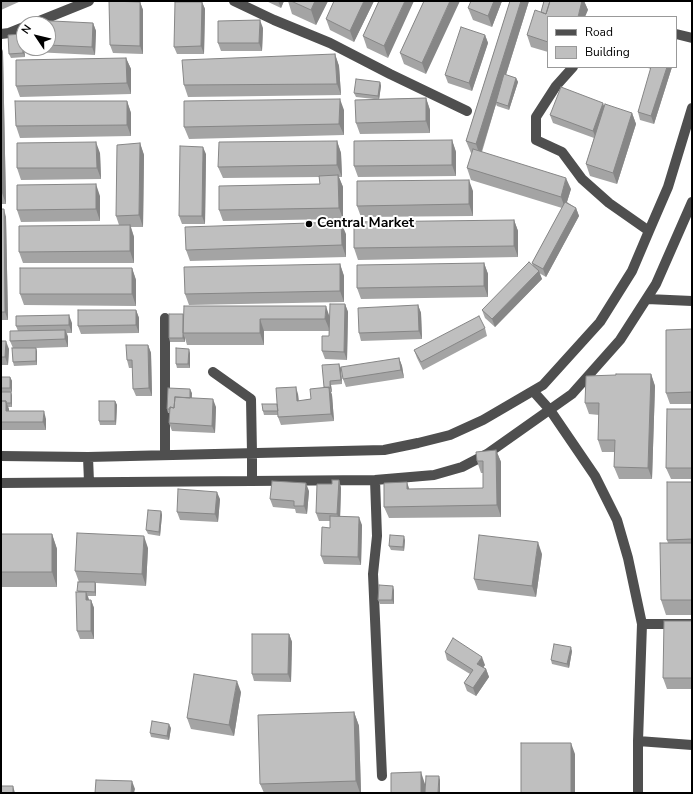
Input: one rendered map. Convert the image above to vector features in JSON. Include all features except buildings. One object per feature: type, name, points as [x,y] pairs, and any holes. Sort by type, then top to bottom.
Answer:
[{"type":"street","points":[[52,16],[89,1]]},
{"type":"street","points":[[234,1],[274,20],[330,43],[467,111]]},
{"type":"street","points":[[1,34],[16,30]]},
{"type":"street","points":[[677,34],[692,38]]},
{"type":"street","points":[[572,68],[556,86],[536,117],[536,140],[562,152],[582,179],[609,203],[649,231]]},
{"type":"street","points":[[1,456],[88,457],[384,450],[450,435],[483,420],[543,385],[600,322],[632,271],[668,186],[692,108]]},
{"type":"street","points":[[1,482],[375,480],[434,475],[462,467],[487,454],[572,394],[620,340],[656,284],[692,202]]},
{"type":"street","points":[[646,299],[692,301]]},
{"type":"street","points":[[165,318],[165,455]]},
{"type":"street","points":[[214,372],[251,400],[252,481]]},
{"type":"street","points":[[533,391],[550,410],[595,476],[617,520],[628,558],[642,624],[638,741],[638,793]]},
{"type":"street","points":[[88,457],[89,482]]},
{"type":"street","points":[[375,480],[377,536],[373,574],[382,776]]},
{"type":"street","points":[[642,624],[692,624]]},
{"type":"street","points":[[638,741],[692,745]]},
{"type":"place","name":"Central Market","points":[[309,224]]}]
